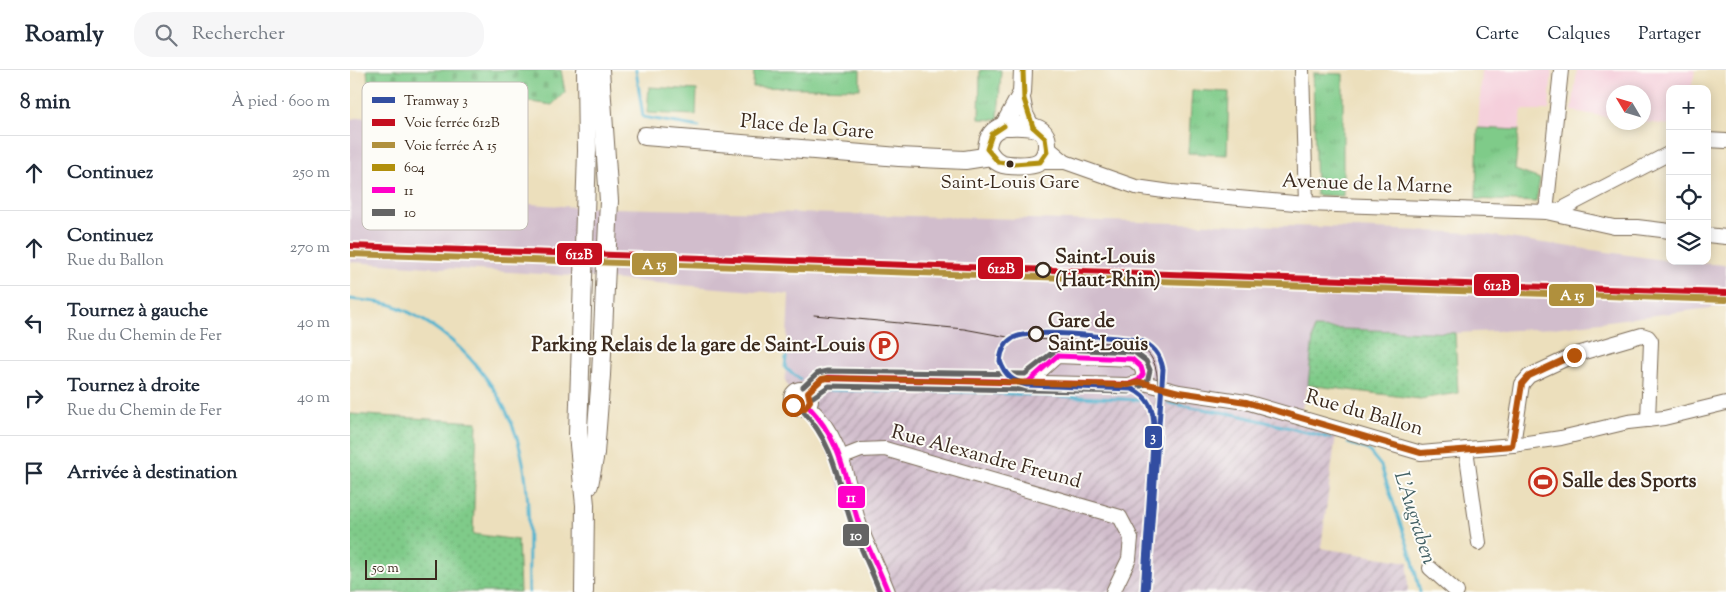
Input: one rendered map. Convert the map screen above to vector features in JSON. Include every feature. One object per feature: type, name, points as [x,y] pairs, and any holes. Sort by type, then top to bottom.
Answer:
[{"type":"main road","points":[[584,592],[585,505],[578,435],[587,151],[586,70]]},
{"type":"main road","points":[[585,505],[595,453],[607,266],[609,172],[600,70]]},
{"type":"main road","points":[[1022,93],[1023,70]]},
{"type":"main road","name":"Place de la Gare","points":[[646,136],[853,154],[965,160],[989,149],[993,130],[1004,126],[1022,93]]},
{"type":"main road","points":[[989,149],[1000,163],[1031,164],[1043,155],[1047,138],[1043,131],[1033,126],[1004,126]]},
{"type":"street","points":[[1302,70],[1306,204]]},
{"type":"street","points":[[1561,70],[1546,212],[1560,210],[1666,155]]},
{"type":"street","points":[[1022,93],[1026,114],[1033,126]]},
{"type":"street","points":[[1711,140],[1726,141]]},
{"type":"street","name":"Avenue de la Marne","points":[[1043,155],[1136,187],[1248,200],[1306,204],[1546,212],[1614,227],[1637,227],[1666,231]]},
{"type":"street","points":[[1572,204],[1579,219]]},
{"type":"street","points":[[1711,235],[1726,237]]},
{"type":"street","points":[[1512,446],[1522,384],[1529,376],[1574,355],[1642,335],[1652,341],[1648,420]]},
{"type":"street","points":[[888,592],[859,522],[843,457],[808,399],[822,379],[828,378],[1128,385],[1140,382],[1143,377],[1143,370],[1132,359],[1057,356],[1028,382]]},
{"type":"street","name":"Rue du Ballon","points":[[1140,382],[1179,392],[1275,409],[1382,443],[1421,453],[1512,446],[1664,418],[1726,403]]},
{"type":"street","name":"Rue Alexandre Freund","points":[[843,457],[861,450],[885,449],[1120,517],[1131,538],[1130,552],[1129,559],[1113,592]]},
{"type":"street","points":[[1466,449],[1479,543]]},
{"type":"street","points":[[1430,568],[1457,592]]},
{"type":"shaded area","points":[[1482,70],[1552,70],[1549,110],[1522,110],[1519,130],[1478,128]]},
{"type":"shaded area","points":[[1577,70],[1695,71],[1692,85],[1666,85],[1666,125],[1651,123],[1651,85],[1606,85],[1606,117],[1572,111]]},
{"type":"shaded area","points":[[362,117],[362,230],[528,230],[528,204],[577,207],[1326,227],[1474,233],[1666,260],[1666,265],[1726,265],[1726,306],[1553,328],[1455,333],[1314,328],[1308,385],[1298,423],[1172,400],[785,381],[789,294],[572,276],[350,262],[350,119]]},
{"type":"shaded area","points":[[785,381],[1172,400],[1298,423],[1336,434],[1321,548],[1408,562],[1408,592],[878,592],[867,566],[826,446]]},
{"type":"green space","points":[[367,70],[561,70],[565,92],[552,105],[528,101],[528,82],[368,82]]},
{"type":"green space","points":[[754,70],[860,70],[860,89],[753,87]]},
{"type":"green space","points":[[980,70],[1001,70],[998,120],[979,119]]},
{"type":"green space","points":[[1313,73],[1343,74],[1343,196],[1316,195]]},
{"type":"green space","points":[[649,87],[697,90],[696,115],[647,113]]},
{"type":"green space","points":[[1192,90],[1229,92],[1227,155],[1188,153]]},
{"type":"green space","points":[[1478,128],[1519,130],[1515,170],[1540,179],[1536,202],[1476,199]]},
{"type":"green space","points":[[1314,328],[1455,333],[1458,393],[1420,399],[1308,385]]},
{"type":"green space","points":[[350,414],[477,422],[473,534],[518,540],[520,592],[350,592]]},
{"type":"waterway","name":"L'Augraben","points":[[636,70],[643,117],[699,127]]},
{"type":"waterway","points":[[350,299],[390,304],[419,318],[441,332],[461,349],[494,389],[507,412],[516,437],[526,478],[529,592]]},
{"type":"waterway","name":"L'Augraben","points":[[786,357],[785,368],[800,379]]},
{"type":"waterway","name":"L'Augraben","points":[[825,390],[970,392],[1141,400]]},
{"type":"waterway","name":"L'Augraben","points":[[1168,403],[1238,415],[1330,438]]},
{"type":"waterway","name":"L'Augraben","points":[[1348,443],[1368,450],[1381,466],[1412,558],[1420,592]]},
{"type":"tram line","points":[[814,315],[964,329],[1013,338],[1130,344],[1142,348],[1150,356],[1155,366],[1157,378],[1158,391],[1154,429]]},
{"type":"tram line","name":"3","points":[[1143,592],[1154,429],[1150,405],[1143,396],[1132,389],[1027,385],[1018,382],[1007,374],[1000,361],[1007,342],[1013,338],[1038,333],[1055,333],[1138,340],[1152,347],[1158,355],[1163,369],[1147,592]]},
{"type":"rail line","name":"612B","points":[[350,246],[1726,293]]},
{"type":"transit line","name":"604","points":[[1023,70],[1024,99],[1033,127]]},
{"type":"transit line","name":"604","points":[[1004,126],[992,134],[987,149],[998,162],[1014,164],[1040,162],[1047,152],[1045,138],[1033,127]]},
{"type":"transit line","points":[[350,254],[1726,300]]},
{"type":"transit line","name":"10","points":[[803,387],[818,373],[827,371],[1025,374],[1057,349],[1134,352],[1146,361],[1150,370],[1147,383],[1129,392],[829,386],[813,397]]},
{"type":"transit line","name":"11","points":[[1057,356],[1132,359],[1141,367],[1143,374],[1139,380],[1128,385],[828,378],[1028,382],[1057,356]]},
{"type":"transit line","name":"11","points":[[808,406],[819,419],[835,446],[841,460],[861,530],[888,592]]},
{"type":"transit line","name":"10","points":[[803,411],[814,424],[829,451],[858,542],[880,592]]},
{"type":"place","name":"Saint-Louis Gare","points":[[1010,164]]},
{"type":"place","name":"Saint-Louis (Haut-Rhin)","points":[[1043,270]]},
{"type":"place","name":"Gare de Saint-Louis","points":[[1036,334]]},
{"type":"place","name":"Parking Relais de la gare de Saint-Louis","points":[[884,346]]},
{"type":"place","name":"Salle des Sports","points":[[1543,482]]},
{"type":"route","points":[[793,405],[799,409],[808,406],[811,398],[808,392],[822,379],[828,378],[1128,385],[1140,382],[1179,392],[1246,402],[1275,409],[1382,443],[1421,453],[1512,446],[1522,384],[1529,376],[1574,355]]}]
